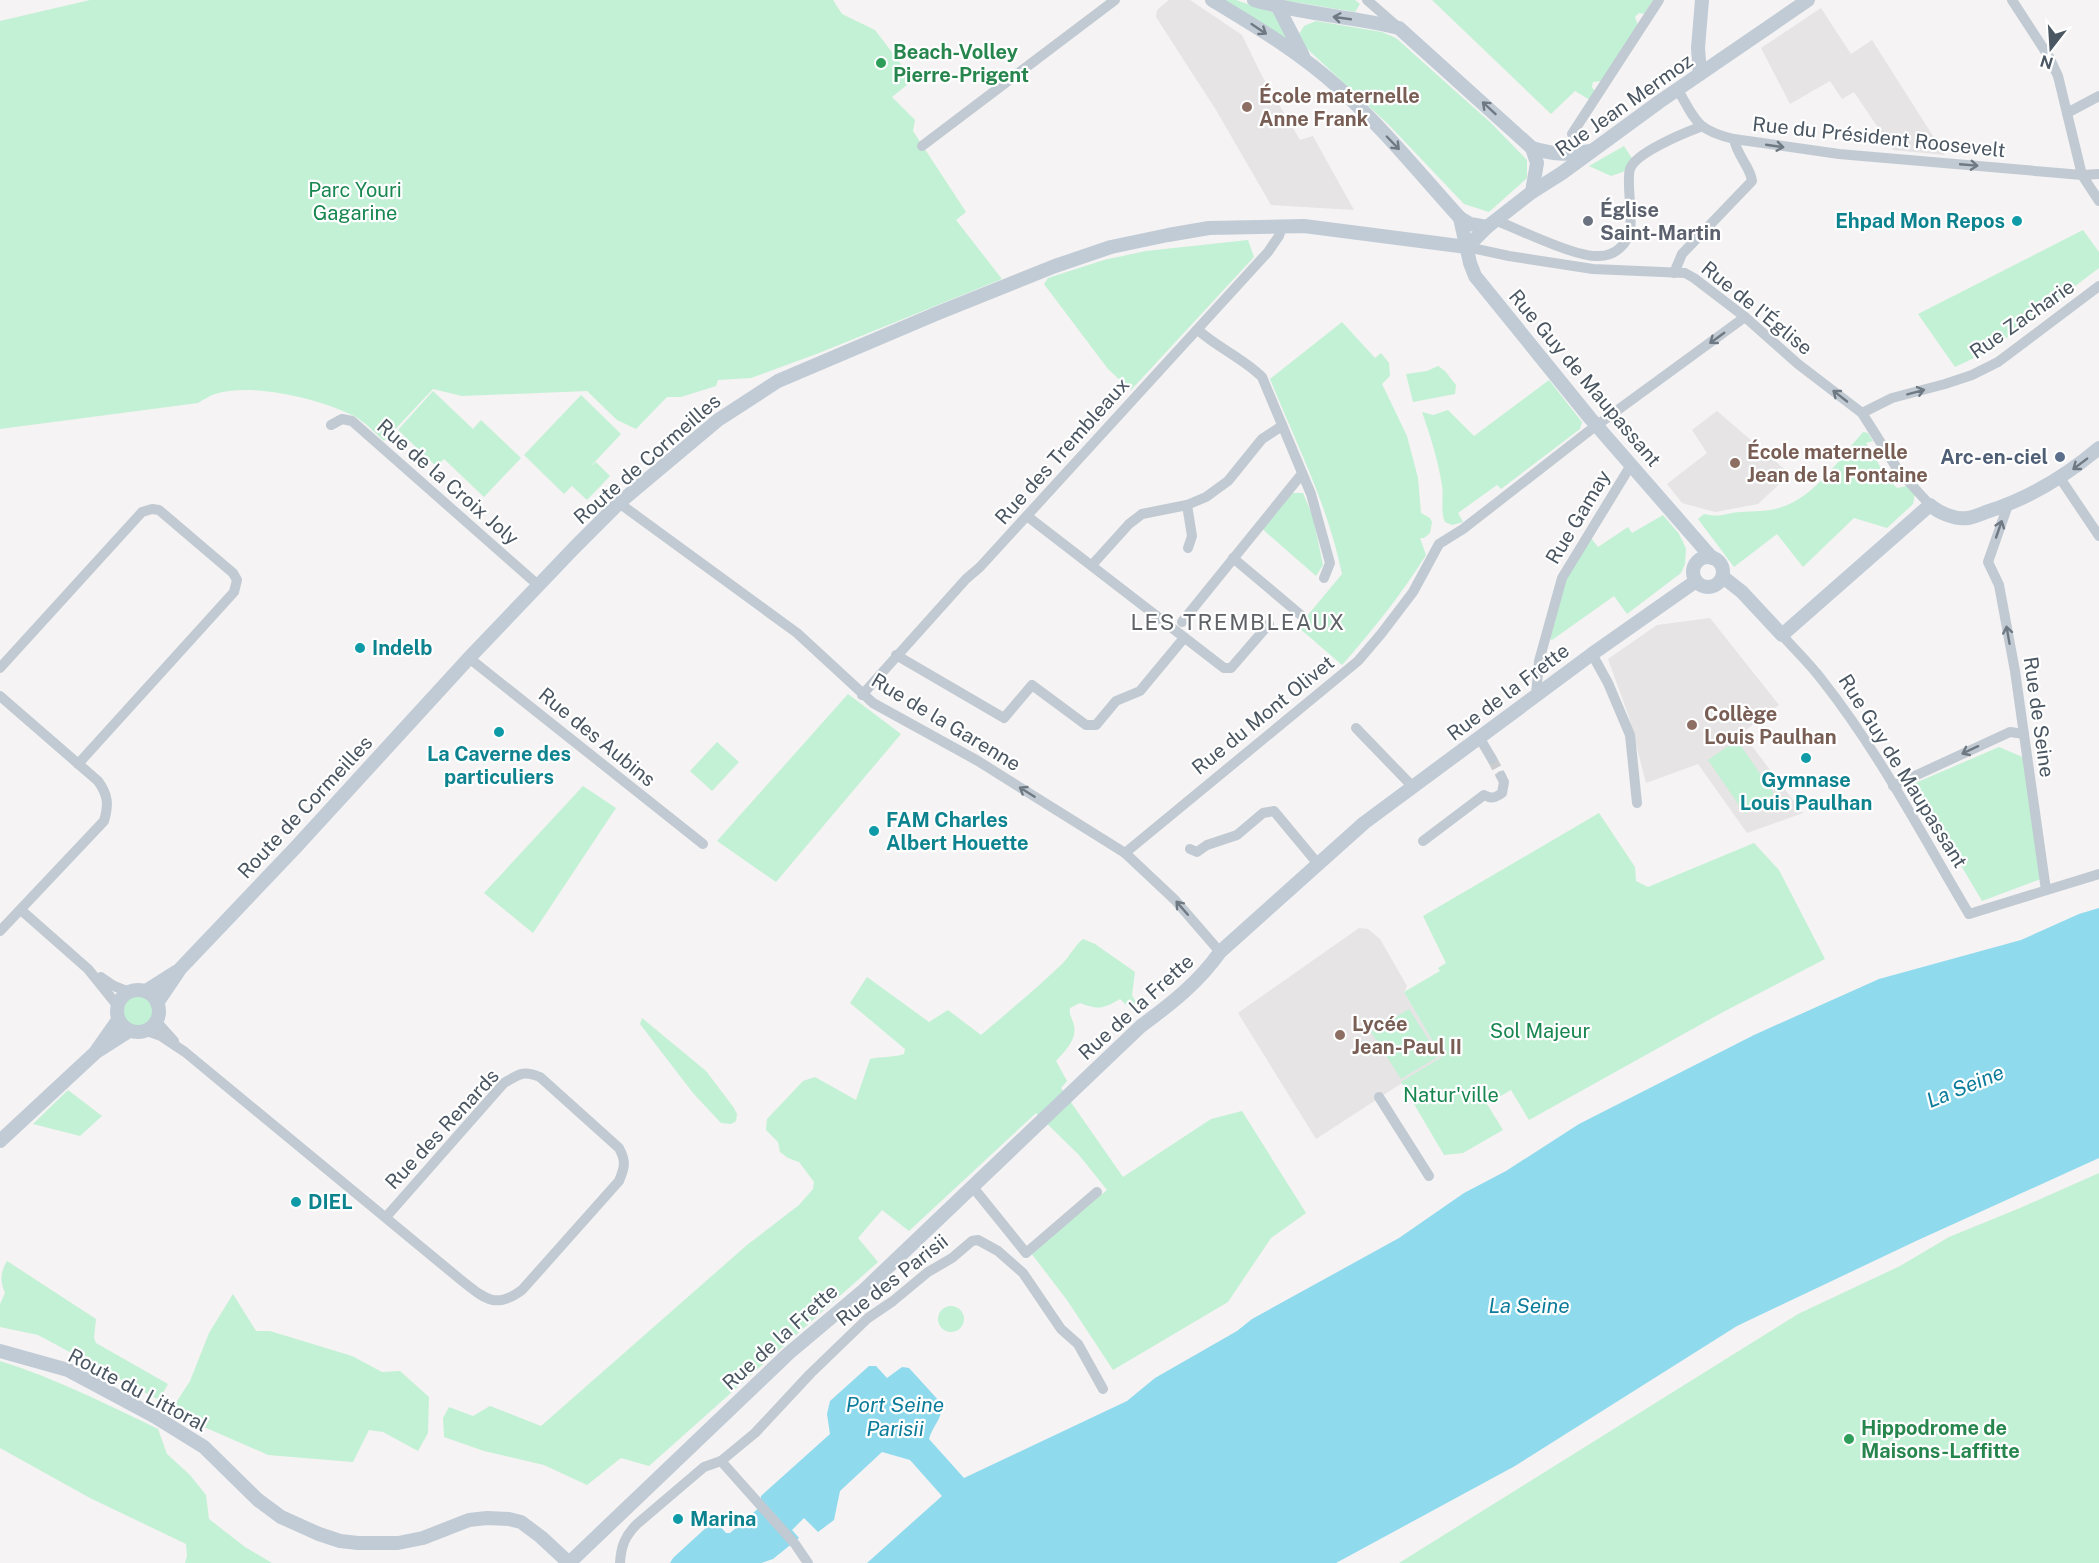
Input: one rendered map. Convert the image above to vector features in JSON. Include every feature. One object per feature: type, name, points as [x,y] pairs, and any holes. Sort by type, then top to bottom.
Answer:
[{"type":"main road","points":[[1212,0],[1305,59],[1341,90],[1403,154],[1460,218],[1470,224],[1491,223]]},
{"type":"main road","points":[[1254,0],[1317,15],[1380,23],[1399,28],[1532,148],[1562,155],[1574,155],[1594,149]]},
{"type":"main road","points":[[1700,74],[1698,48],[1702,0]]},
{"type":"main road","name":"Rue Jean Mermoz","points":[[1467,248],[1491,223],[1532,192],[1808,0]]},
{"type":"main road","points":[[1277,4],[1305,59]]},
{"type":"main road","points":[[1288,29],[1299,20],[1317,15]]},
{"type":"main road","points":[[1532,148],[1537,163],[1532,192]]},
{"type":"main road","name":"Rue Guy de Maupassant","points":[[1460,218],[1475,276],[1597,426],[1712,558]]},
{"type":"main road","name":"Route de Cormeilles","points":[[158,1003],[180,969],[538,585],[620,503],[718,420],[778,381],[1055,266],[1111,247],[1209,228],[1282,226],[1356,232],[1467,248]]},
{"type":"main road","points":[[1782,635],[1930,505],[1955,518],[1968,518],[2008,505],[2060,478],[2099,448]]},
{"type":"main road","name":"Rue Guy de Maupassant","points":[[1685,527],[1697,562]]},
{"type":"main road","points":[[1704,558],[1712,558],[1723,567],[1723,577],[1721,582],[1712,587],[1703,587],[1696,581],[1693,572],[1697,562],[1704,558]]},
{"type":"main road","name":"Rue Guy de Maupassant","points":[[1723,577],[1742,592],[1782,635]]},
{"type":"main road","name":"Rue de la Frette","points":[[570,1563],[634,1499],[789,1353],[864,1290],[1142,1026],[1203,975],[1221,952],[1364,823],[1592,654],[1696,581]]},
{"type":"main road","name":"Route de Cormeilles","points":[[146,992],[180,969]]},
{"type":"main road","points":[[96,1052],[118,1020],[117,1005],[124,995],[140,990],[153,996],[158,1003],[159,1009],[152,1026],[141,1033],[129,1031],[118,1020]]},
{"type":"main road","points":[[0,1141],[96,1052],[129,1031]]},
{"type":"main road","name":"Route du Littoral","points":[[0,1351],[68,1370],[154,1416],[204,1447],[258,1500],[281,1517],[319,1534],[340,1541],[398,1543],[423,1538],[469,1520],[509,1519],[521,1522],[528,1527],[570,1563]]},
{"type":"street","points":[[922,146],[1106,3],[1115,0]]},
{"type":"street","points":[[1367,0],[1399,28]]},
{"type":"street","points":[[1572,134],[1659,0]]},
{"type":"street","points":[[2012,0],[2049,57],[2058,76],[2082,175],[2099,201]]},
{"type":"street","points":[[1491,223],[1580,253],[1598,257],[1612,254],[1625,244],[1630,230],[1630,169],[1638,158],[1673,138],[1700,127],[1678,90]]},
{"type":"street","points":[[2067,113],[2099,96]]},
{"type":"street","name":"Rue du Président Roosevelt","points":[[1700,127],[1734,140],[1839,154],[2082,175],[2099,174]]},
{"type":"street","points":[[1674,273],[1682,254],[1752,181],[1752,175],[1736,152],[1734,140]]},
{"type":"street","name":"Rue des Trembleaux","points":[[862,695],[896,655],[966,579],[980,567],[1268,252],[1280,236],[1282,226]]},
{"type":"street","name":"Rue de l'Église","points":[[1467,248],[1593,269],[1685,273],[1695,278],[1862,413],[1898,470],[1930,505]]},
{"type":"street","name":"Rue Zacharie","points":[[1862,413],[1892,398],[1972,375],[1998,362],[2099,286]]},
{"type":"street","name":"Rue du Mont Olivet","points":[[1125,854],[1358,661],[1413,592],[1439,544],[1463,529],[1597,426],[1745,317]]},
{"type":"street","points":[[1198,330],[1211,342],[1254,369],[1262,377],[1301,475],[1311,494],[1330,562],[1324,578]]},
{"type":"street","name":"Rue de la Croix Joly","points":[[331,425],[342,419],[352,421],[538,585]]},
{"type":"street","points":[[1092,565],[1129,524],[1142,514],[1187,505],[1206,497],[1228,481],[1262,439],[1282,426]]},
{"type":"street","name":"Rue Gamay","points":[[1536,695],[1539,661],[1562,578],[1632,465]]},
{"type":"street","points":[[1182,622],[1301,475]]},
{"type":"street","points":[[2060,478],[2099,536]]},
{"type":"street","name":"Rue de la Garenne","points":[[620,503],[796,633],[873,703],[978,761],[1125,854],[1174,900],[1221,952]]},
{"type":"street","points":[[1187,505],[1192,536],[1188,548]]},
{"type":"street","name":"Rue de Seine","points":[[2008,505],[1988,562],[1999,585],[2024,734],[2046,890]]},
{"type":"street","points":[[0,668],[136,517],[148,510],[159,510],[233,573],[237,580],[234,592],[78,764]]},
{"type":"street","points":[[1027,516],[1224,668],[1231,668],[1269,624]]},
{"type":"street","points":[[1233,558],[1302,616]]},
{"type":"street","name":"Rue Guy de Maupassant","points":[[1782,635],[1836,698],[1893,786],[1969,917],[2046,890]]},
{"type":"street","points":[[896,655],[1004,718],[1032,685],[1086,725],[1096,725],[1116,701],[1140,691],[1184,638]]},
{"type":"street","points":[[1592,654],[1608,683],[1630,735],[1636,803]]},
{"type":"street","name":"Rue des Aubins","points":[[469,658],[703,844]]},
{"type":"street","points":[[0,696],[98,781],[106,792],[108,806],[104,821],[0,931]]},
{"type":"street","points":[[1356,728],[1413,787]]},
{"type":"street","points":[[1893,786],[2010,732],[2024,734]]},
{"type":"street","points":[[1479,737],[1492,759]]},
{"type":"street","points":[[1423,841],[1484,795],[1489,798],[1502,793],[1504,782],[1501,776]]},
{"type":"street","points":[[1190,849],[1197,852],[1207,845],[1237,835],[1263,813],[1274,811],[1318,864]]},
{"type":"street","points":[[2046,890],[2099,874]]},
{"type":"street","points":[[21,910],[88,969],[114,986],[129,992]]},
{"type":"street","points":[[88,969],[117,1005]]},
{"type":"street","name":"Rue des Renards","points":[[152,1026],[161,1036],[185,1052],[482,1296],[492,1301],[504,1301],[522,1290],[619,1181],[625,1166],[625,1158],[619,1148],[540,1077],[528,1072],[518,1074],[504,1083],[386,1217]]},
{"type":"street","points":[[1378,1097],[1429,1176]]},
{"type":"street","points":[[972,1186],[1026,1253]]},
{"type":"street","points":[[1014,1266],[1097,1192]]},
{"type":"street","name":"Rue des Parisii","points":[[620,1563],[621,1549],[628,1533],[637,1524],[704,1467],[721,1461],[755,1433],[810,1374],[868,1318],[972,1241],[978,1240],[998,1251],[1023,1273],[1061,1329],[1078,1344],[1103,1389]]},
{"type":"street","points":[[721,1461],[795,1544],[808,1563]]},
{"type":"shaded area","name":"École maternelle Anne Frank","points":[[1169,0],[1190,0],[1242,35],[1262,76],[1300,140],[1313,136],[1354,210],[1271,205],[1216,110],[1156,17],[1157,10]]},
{"type":"shaded area","points":[[1821,8],[1851,54],[1872,40],[1945,155],[1893,150],[1854,92],[1842,99],[1830,81],[1790,104],[1761,48]]},
{"type":"shaded area","name":"École maternelle Jean de la Fontaine","points":[[1717,411],[1790,474],[1758,504],[1715,512],[1682,503],[1667,484],[1707,453],[1692,430]]},
{"type":"shaded area","name":"Collège Louis Paulhan","points":[[1710,618],[1779,705],[1742,733],[1803,813],[1747,833],[1698,764],[1646,783],[1629,717],[1608,659],[1657,625]]},
{"type":"shaded area","name":"Lycée Jean-Paul II","points":[[1359,928],[1368,929],[1380,939],[1407,986],[1404,992],[1442,1057],[1316,1139],[1238,1013]]},
{"type":"green space","name":"Parc Youri Gagarine","points":[[90,0],[833,0],[842,14],[875,30],[913,80],[892,97],[915,120],[913,131],[966,212],[956,220],[1002,279],[751,378],[718,380],[716,386],[681,397],[667,397],[636,429],[617,420],[587,391],[462,396],[433,389],[384,441],[360,419],[342,410],[287,394],[248,390],[215,394],[198,403],[0,429],[0,21]]},
{"type":"green space","points":[[1221,0],[1236,0],[1277,14],[1287,39],[1286,40]]},
{"type":"green space","points":[[1282,0],[1355,0],[1360,4],[1355,12]]},
{"type":"green space","points":[[1432,0],[1653,0],[1644,14],[1639,13],[1635,17],[1638,25],[1602,81],[1593,82],[1592,87],[1595,92],[1590,100],[1575,91],[1551,114]]},
{"type":"green space","points":[[1316,21],[1382,32],[1396,38],[1491,123],[1527,160],[1527,178],[1489,212],[1464,204],[1389,125],[1302,44],[1299,34],[1304,26]]},
{"type":"green space","points":[[1624,146],[1633,160],[1623,172],[1611,176],[1589,166]]},
{"type":"green space","points":[[2083,230],[2099,252],[2099,268],[1989,351],[1955,367],[1918,314]]},
{"type":"green space","points":[[1248,240],[1254,257],[1131,390],[1108,369],[1044,284],[1048,278],[1104,260],[1146,251]]},
{"type":"green space","points":[[1342,322],[1375,358],[1381,353],[1389,363],[1390,376],[1382,384],[1407,436],[1418,478],[1421,513],[1430,518],[1432,522],[1430,533],[1420,538],[1426,555],[1386,612],[1342,665],[1298,627],[1342,574],[1320,499],[1270,379]]},
{"type":"green space","points":[[1438,366],[1456,385],[1455,394],[1413,402],[1406,374],[1427,371]]},
{"type":"green space","points":[[1549,380],[1582,422],[1580,429],[1501,489],[1497,485],[1458,513],[1463,522],[1452,525],[1445,522],[1440,476],[1434,448],[1422,412],[1433,415],[1448,410],[1474,436]]},
{"type":"green space","points":[[433,391],[473,429],[481,420],[521,458],[484,497],[444,459],[436,466],[398,430]]},
{"type":"green space","points":[[581,395],[621,434],[590,467],[596,462],[610,476],[587,500],[572,486],[564,494],[524,455]]},
{"type":"green space","points":[[1863,432],[1868,433],[1873,441],[1866,443],[1887,478],[1897,488],[1907,486],[1915,493],[1913,504],[1887,528],[1854,518],[1803,567],[1777,534],[1734,567],[1698,519],[1704,514],[1720,515],[1772,510],[1795,501],[1827,475]]},
{"type":"green space","points":[[1289,493],[1303,493],[1313,517],[1323,565],[1316,576],[1261,528]]},
{"type":"green space","points":[[1663,515],[1679,534],[1686,549],[1685,564],[1681,573],[1627,614],[1614,596],[1552,640],[1550,639],[1565,581],[1590,537],[1598,547],[1628,527],[1632,533]]},
{"type":"green space","points":[[848,694],[901,734],[776,882],[717,841]]},
{"type":"green space","points":[[1737,740],[1774,794],[1745,814],[1708,760]]},
{"type":"green space","points":[[717,742],[739,762],[712,791],[690,771]]},
{"type":"green space","points":[[1999,747],[2025,758],[2041,879],[1982,901],[1913,784]]},
{"type":"green space","points":[[583,786],[616,808],[533,933],[484,893]]},
{"type":"green space","points":[[1599,813],[1635,867],[1636,881],[1648,887],[1754,843],[1779,870],[1825,959],[1723,1012],[1529,1120],[1511,1090],[1487,1104],[1503,1130],[1463,1153],[1444,1155],[1401,1082],[1442,1057],[1404,992],[1440,971],[1438,968],[1446,963],[1423,916]]},
{"type":"green space","points":[[1083,939],[1095,944],[1135,972],[1132,995],[1136,1003],[1131,1009],[1120,999],[1100,1007],[1080,1003],[1070,1008],[1074,1028],[1073,1038],[1056,1061],[1067,1081],[1061,1088],[1123,1177],[1211,1119],[1242,1111],[1306,1213],[1271,1238],[1228,1302],[1113,1370],[1067,1300],[1031,1253],[1107,1190],[1079,1155],[1036,1113],[909,1231],[882,1210],[858,1238],[878,1262],[649,1466],[621,1458],[587,1485],[544,1465],[484,1451],[444,1437],[443,1418],[449,1407],[473,1416],[490,1406],[541,1426],[747,1245],[799,1205],[813,1189],[814,1182],[799,1162],[780,1152],[778,1142],[766,1130],[767,1119],[803,1081],[815,1077],[856,1100],[870,1059],[904,1054],[905,1049],[850,1003],[867,977],[929,1022],[948,1010],[981,1035],[1065,961]]},
{"type":"green space","points":[[138,996],[149,1000],[153,1011],[149,1022],[138,1026],[127,1022],[123,1011],[127,1000]]},
{"type":"green space","points":[[1409,1009],[1439,1056],[1401,1079],[1371,1032]]},
{"type":"green space","points":[[642,1018],[706,1071],[734,1108],[737,1114],[736,1121],[731,1124],[721,1123],[693,1093],[640,1024]]},
{"type":"green space","points":[[68,1090],[102,1116],[80,1136],[33,1124]]},
{"type":"green space","name":"Hippodrome de Maisons-Laffitte","points":[[2099,1173],[2099,1563],[1399,1563],[1798,1314],[1900,1266],[1949,1237]]},
{"type":"green space","points":[[7,1261],[96,1319],[94,1338],[96,1343],[168,1384],[159,1400],[38,1335],[0,1327],[0,1304],[5,1293],[2,1277]]},
{"type":"green space","points":[[233,1294],[256,1331],[270,1331],[352,1356],[382,1372],[400,1371],[429,1397],[428,1433],[418,1451],[383,1432],[369,1430],[353,1462],[268,1455],[170,1412],[190,1381],[209,1333]]},
{"type":"green space","points":[[951,1306],[960,1310],[964,1319],[960,1328],[951,1332],[942,1328],[938,1319],[942,1310]]},
{"type":"green space","points":[[0,1361],[60,1383],[158,1429],[167,1454],[190,1475],[206,1495],[209,1519],[245,1547],[272,1563],[185,1563],[186,1544],[90,1498],[0,1448]]},
{"type":"water","name":"La Seine","points":[[2099,908],[2099,1158],[1737,1326],[1515,1466],[1336,1563],[867,1563],[942,1496],[910,1460],[882,1452],[840,1491],[834,1520],[818,1532],[804,1518],[792,1530],[799,1538],[773,1559],[761,1563],[670,1563],[709,1525],[720,1526],[726,1533],[730,1533],[743,1522],[752,1523],[755,1515],[753,1513],[760,1507],[761,1496],[830,1434],[827,1414],[830,1401],[869,1366],[876,1366],[887,1378],[902,1367],[909,1368],[941,1403],[941,1413],[929,1439],[964,1478],[1127,1401],[1155,1378],[1237,1331],[1252,1319],[1399,1238],[1464,1193],[1506,1171],[1579,1124],[1754,1035],[1879,979],[2021,940],[2079,914]]},
{"type":"tunnel","points":[[1492,759],[1501,776]]},
{"type":"place","name":"Beach-Volley Pierre-Prigent","points":[[881,63]]},
{"type":"place","name":"École maternelle Anne Frank","points":[[1247,107]]},
{"type":"place","name":"Église Saint-Martin","points":[[1588,221]]},
{"type":"place","name":"Ehpad Mon Repos","points":[[2017,221]]},
{"type":"place","name":"Arc-en-ciel","points":[[2060,457]]},
{"type":"place","name":"École maternelle Jean de la Fontaine","points":[[1735,463]]},
{"type":"place","name":"Indelb","points":[[360,648]]},
{"type":"place","name":"Collège Louis Paulhan","points":[[1692,725]]},
{"type":"place","name":"La Caverne des particuliers","points":[[499,732]]},
{"type":"place","name":"Gymnase Louis Paulhan","points":[[1806,758]]},
{"type":"place","name":"FAM Charles Albert Houette","points":[[874,831]]},
{"type":"place","name":"Lycée Jean-Paul II","points":[[1340,1035]]},
{"type":"place","name":"DIEL","points":[[296,1202]]},
{"type":"place","name":"Hippodrome de Maisons-Laffitte","points":[[1849,1439]]},
{"type":"place","name":"Marina","points":[[678,1519]]},
{"type":"district","name":"LES TREMBLEAUX","points":[[1238,622]]},
{"type":"park label","name":"Sol Majeur","points":[[1540,1031]]},
{"type":"park label","name":"Natur'ville","points":[[1451,1095]]},
{"type":"water label","name":"Port Seine Parisii","points":[[895,1416]]}]
